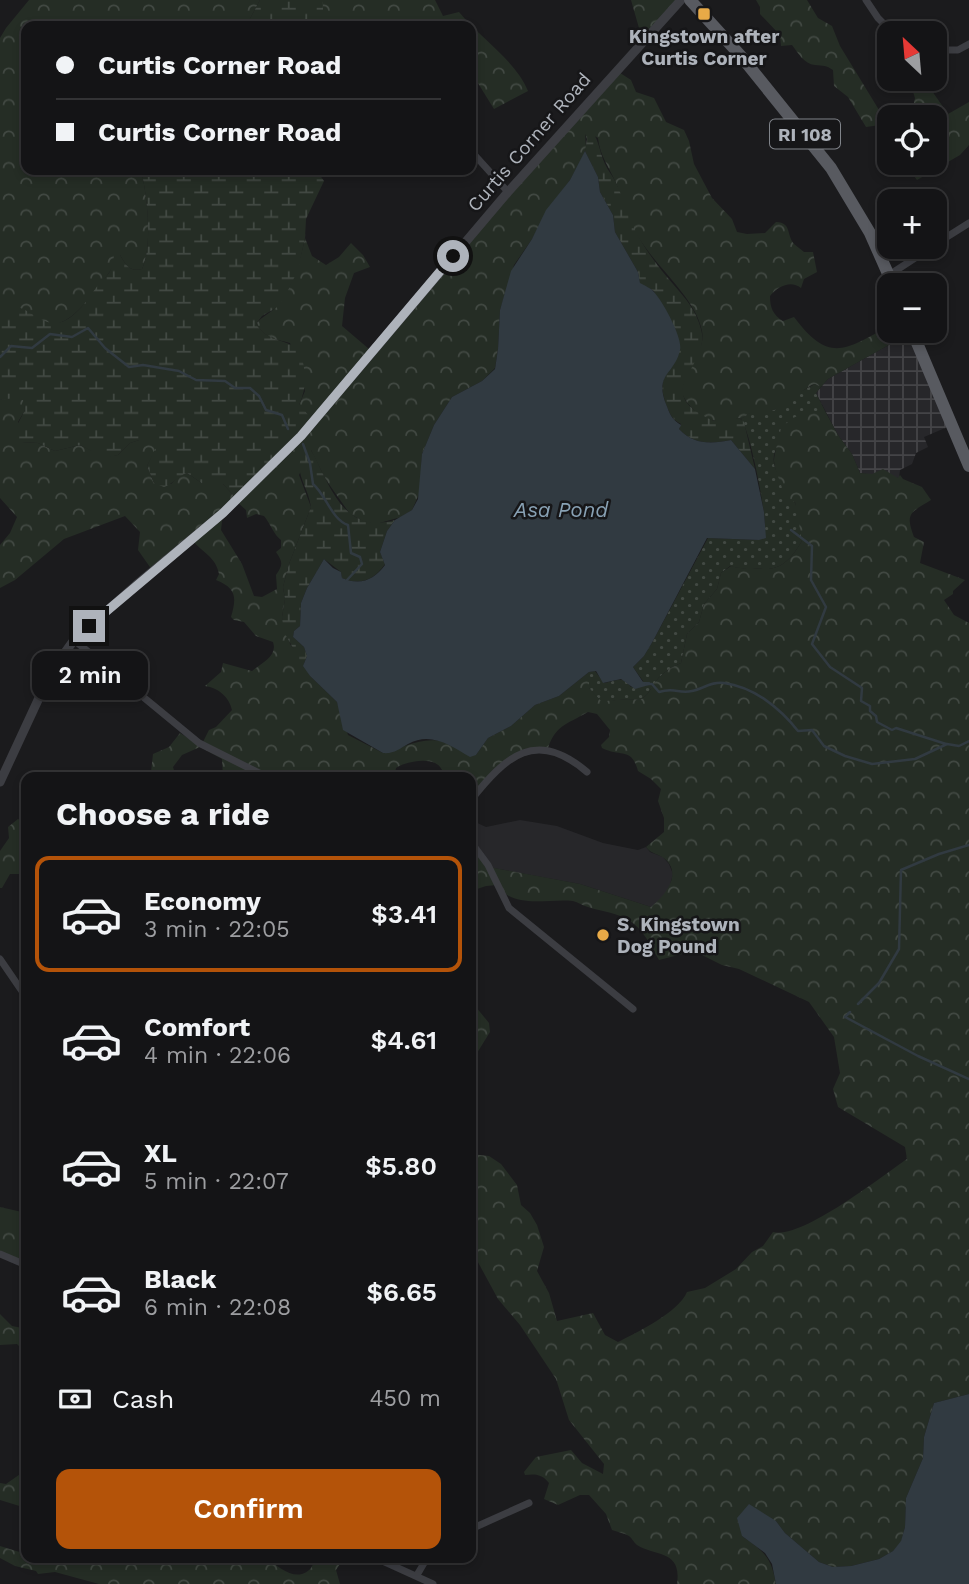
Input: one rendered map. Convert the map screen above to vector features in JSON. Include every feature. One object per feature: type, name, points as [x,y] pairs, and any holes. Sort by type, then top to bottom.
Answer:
[{"type":"main road","name":"RI 108","points":[[690,0],[740,55],[831,168],[870,233],[888,273]]},
{"type":"main road","points":[[917,343],[969,466]]},
{"type":"street","name":"Curtis Corner Road","points":[[0,782],[51,672],[74,640],[223,513],[301,436],[508,192],[681,0]]},
{"type":"street","points":[[866,0],[881,21]]},
{"type":"street","points":[[947,50],[958,50],[969,44]]},
{"type":"street","points":[[476,157],[508,192]]},
{"type":"street","points":[[947,237],[969,223]]},
{"type":"street","points":[[900,273],[917,259]]},
{"type":"street","points":[[74,640],[199,743],[257,772]]},
{"type":"street","points":[[476,794],[493,772],[511,758],[533,751],[555,752],[587,772]]},
{"type":"street","points":[[476,849],[488,865],[509,908],[634,1009]]},
{"type":"street","points":[[0,959],[21,990]]},
{"type":"street","points":[[0,1254],[21,1263]]},
{"type":"street","points":[[476,1527],[528,1503]]},
{"type":"street","points":[[388,1563],[433,1584]]},
{"type":"street","points":[[417,1575],[424,1563]]},
{"type":"shaded area","points":[[892,343],[917,343],[952,425],[924,437],[928,447],[916,453],[912,464],[900,470],[899,478],[860,473],[852,454],[838,435],[816,393],[828,379]]},
{"type":"shaded area","points":[[520,820],[557,826],[603,843],[638,850],[646,847],[650,852],[663,857],[673,874],[669,889],[651,907],[580,884],[488,867],[476,851],[476,822],[486,827]]},
{"type":"green space","points":[[29,0],[260,0],[249,21],[21,21],[21,175],[142,175],[147,206],[147,247],[142,269],[131,269],[120,255],[100,286],[81,308],[71,317],[52,324],[25,311],[0,310],[0,38]]},
{"type":"green space","points":[[260,0],[323,0],[323,21],[249,21]]},
{"type":"green space","points":[[323,0],[435,0],[443,16],[459,12],[467,21],[323,21]]},
{"type":"green space","points":[[631,0],[679,0],[644,36]]},
{"type":"green space","points":[[756,0],[807,0],[818,18],[832,26],[840,46],[877,107],[877,125],[866,127],[848,97],[834,86],[833,70],[827,66],[808,63],[792,45],[781,46],[780,35],[760,14]]},
{"type":"green space","points":[[476,30],[506,59],[528,91],[494,109],[476,80]]},
{"type":"green space","points":[[617,71],[631,80],[636,92],[654,98],[666,122],[684,130],[694,164],[712,198],[732,219],[737,232],[765,233],[776,222],[781,223],[787,227],[795,245],[804,252],[813,252],[817,272],[804,279],[801,288],[793,284],[777,289],[770,296],[774,314],[783,321],[794,317],[817,342],[828,347],[849,346],[877,332],[877,343],[892,343],[828,379],[821,387],[815,384],[810,386],[774,410],[755,415],[750,413],[741,419],[722,422],[700,414],[690,406],[682,392],[683,384],[701,347],[702,331],[699,320],[687,299],[637,234],[624,209],[598,138],[585,131],[586,148],[583,156],[514,265],[500,310],[495,368],[482,381],[452,397],[434,425],[422,454],[420,492],[412,510],[401,517],[376,524],[350,514],[326,480],[311,450],[299,475],[311,507],[289,564],[283,587],[285,599],[282,617],[290,644],[310,676],[337,702],[348,735],[383,753],[428,740],[449,743],[476,755],[488,738],[511,726],[535,705],[559,696],[589,672],[589,688],[602,702],[640,700],[662,675],[681,663],[687,634],[699,622],[704,604],[717,589],[721,573],[731,566],[770,569],[791,557],[802,541],[795,502],[783,499],[774,461],[781,427],[795,417],[825,411],[852,454],[860,473],[872,474],[883,469],[898,478],[900,475],[922,487],[931,500],[914,511],[910,518],[914,537],[924,542],[920,563],[965,580],[944,600],[954,615],[969,623],[969,1394],[934,1403],[924,1437],[923,1458],[906,1498],[905,1527],[901,1542],[893,1551],[879,1559],[833,1567],[819,1562],[785,1533],[776,1521],[742,1536],[765,1556],[772,1567],[776,1584],[677,1584],[678,1573],[672,1560],[637,1545],[627,1535],[612,1530],[606,1514],[589,1495],[580,1495],[558,1505],[544,1499],[549,1483],[546,1480],[541,1476],[525,1475],[524,1472],[536,1457],[571,1450],[582,1463],[603,1474],[604,1464],[569,1420],[556,1379],[520,1325],[498,1299],[476,1259],[476,1155],[489,1156],[501,1164],[517,1185],[521,1205],[537,1225],[544,1247],[537,1271],[549,1293],[557,1321],[593,1313],[605,1335],[618,1342],[666,1314],[687,1292],[705,1288],[736,1269],[752,1252],[763,1246],[773,1232],[786,1232],[821,1217],[907,1159],[905,1147],[838,1107],[833,1089],[840,1073],[834,1037],[809,1002],[694,951],[659,960],[639,929],[615,914],[573,901],[512,898],[497,885],[476,889],[476,850],[489,867],[580,884],[651,907],[666,891],[672,878],[670,865],[646,847],[664,832],[664,818],[658,801],[661,789],[638,771],[629,755],[602,748],[601,745],[609,737],[610,730],[597,714],[588,712],[567,723],[553,736],[547,752],[521,757],[511,762],[476,798],[476,772],[443,772],[435,763],[426,761],[400,766],[395,772],[223,772],[222,759],[200,747],[182,755],[173,767],[174,772],[151,772],[153,754],[169,747],[180,733],[201,746],[209,730],[216,727],[232,710],[223,694],[205,686],[221,672],[223,663],[252,671],[268,659],[273,651],[273,642],[256,636],[244,622],[231,617],[233,594],[228,586],[216,580],[219,574],[212,559],[192,540],[152,570],[138,550],[140,532],[125,516],[64,539],[15,580],[0,588],[0,545],[10,533],[17,517],[0,498],[0,400],[14,397],[24,400],[25,410],[18,422],[22,442],[38,443],[55,451],[80,445],[105,457],[118,455],[130,443],[154,440],[157,447],[147,466],[154,483],[171,484],[187,473],[203,484],[223,484],[235,497],[299,405],[305,391],[290,343],[267,335],[256,324],[277,306],[292,282],[305,238],[312,256],[326,265],[339,257],[351,243],[370,267],[354,273],[345,298],[342,326],[369,349],[525,167]],"holes":[[[236,501],[246,510],[247,518],[256,514],[264,516],[281,540],[281,548],[276,552],[281,564],[276,575],[277,589],[262,597],[254,596],[242,564],[221,530],[223,513]]]},
{"type":"green space","points":[[913,91],[932,91],[942,105],[914,105]]},
{"type":"green space","points":[[969,102],[969,145],[960,155],[947,163],[947,113]]},
{"type":"green space","points":[[588,126],[597,139],[605,164],[640,239],[690,305],[699,322],[702,343],[686,378],[683,389],[685,399],[694,410],[714,421],[739,418],[744,422],[755,469],[731,440],[697,441],[685,434],[679,429],[681,424],[674,419],[667,407],[663,383],[675,361],[654,291],[640,284],[638,272],[615,232],[613,215],[600,192],[598,177],[585,151],[587,139],[584,131]]},
{"type":"green space","points":[[142,175],[320,175],[324,181],[306,219],[298,270],[283,300],[256,324],[270,337],[299,349],[305,377],[299,405],[312,419],[235,497],[223,484],[203,484],[187,473],[164,487],[154,483],[147,466],[156,447],[153,440],[130,443],[118,455],[105,458],[80,445],[55,451],[38,443],[22,442],[16,439],[14,431],[25,410],[23,400],[0,400],[0,310],[12,307],[52,323],[63,321],[77,312],[107,276],[114,255],[120,255],[131,269],[142,269],[148,234]]},
{"type":"green space","points":[[913,175],[926,175],[917,180]]},
{"type":"green space","points":[[815,384],[821,387],[816,393],[825,411],[784,439],[775,451],[774,459],[778,474],[797,507],[802,541],[798,547],[791,557],[776,567],[763,569],[730,566],[721,573],[717,589],[704,604],[699,622],[687,634],[681,663],[662,675],[640,700],[602,703],[589,688],[589,672],[595,671],[604,683],[622,680],[631,687],[643,681],[633,667],[653,641],[708,538],[759,540],[764,533],[760,487],[749,438],[741,419],[751,412],[774,410],[785,400]]},
{"type":"green space","points":[[307,445],[329,486],[350,514],[370,522],[395,520],[387,531],[380,552],[385,564],[371,578],[355,581],[342,578],[341,572],[324,559],[307,588],[301,603],[300,626],[294,631],[293,637],[304,647],[307,656],[303,666],[284,632],[282,617],[285,599],[283,587],[289,564],[311,507],[300,470],[302,455]]},
{"type":"green space","points":[[18,819],[21,820],[21,874],[10,874],[0,888],[0,851],[9,838],[8,827]]},
{"type":"green space","points":[[476,1007],[489,1023],[490,1032],[476,1057]]},
{"type":"green space","points":[[0,1207],[21,1212],[21,1262],[0,1253]]},
{"type":"green space","points":[[0,1314],[12,1326],[21,1328],[21,1348],[17,1344],[0,1345]]},
{"type":"green space","points":[[21,1474],[21,1506],[0,1500],[0,1483],[6,1484]]},
{"type":"green space","points":[[0,1546],[21,1552],[21,1563],[273,1563],[288,1572],[300,1574],[306,1573],[314,1563],[341,1563],[336,1570],[340,1584],[99,1584],[55,1572],[38,1574],[0,1558]]},
{"type":"water","name":"Asa Pond","points":[[585,151],[598,177],[600,192],[613,215],[615,232],[638,272],[640,283],[658,297],[678,337],[680,350],[662,386],[670,413],[681,425],[679,429],[697,441],[731,440],[755,469],[764,512],[766,538],[707,538],[653,641],[633,667],[643,682],[650,682],[649,685],[635,689],[621,679],[603,683],[596,671],[589,672],[559,696],[535,705],[511,726],[488,738],[476,755],[470,757],[456,748],[425,739],[416,740],[393,752],[383,753],[343,730],[337,702],[303,666],[307,656],[304,647],[293,637],[294,631],[300,626],[301,603],[324,559],[341,572],[342,578],[355,581],[371,578],[385,565],[380,552],[387,531],[395,520],[412,510],[418,499],[422,454],[434,425],[452,397],[482,381],[495,369],[500,310],[511,271],[532,239],[546,210],[570,180]]},
{"type":"water","points":[[969,1394],[969,1584],[776,1584],[772,1564],[765,1553],[742,1536],[737,1518],[749,1504],[776,1521],[785,1533],[819,1562],[833,1567],[879,1559],[893,1551],[901,1541],[905,1527],[906,1498],[923,1458],[924,1437],[934,1403]]},
{"type":"waterway","points":[[0,357],[11,346],[32,348],[50,334],[72,337],[88,328],[105,348],[129,367],[143,365],[179,371],[196,380],[225,381],[235,388],[250,388],[259,396],[266,410],[282,415],[288,429]]},
{"type":"waterway","points":[[303,444],[310,463],[313,484],[333,513],[348,525],[351,553],[360,557],[362,564],[347,580]]},
{"type":"waterway","points":[[791,530],[812,546],[811,580],[826,607],[812,644],[830,667],[862,688],[861,701],[870,706],[877,722],[892,730],[896,728],[946,744]]},
{"type":"waterway","points":[[647,684],[652,684],[659,692],[692,691],[720,683],[735,685],[766,700],[798,731],[812,730],[824,746],[872,764],[915,759],[947,744],[959,746],[969,741]]},
{"type":"waterway","points":[[858,1004],[879,983],[899,949],[901,870],[969,845]]},
{"type":"waterway","points":[[850,1012],[845,1017],[918,1056],[969,1079]]},
{"type":"place","name":"Kingstown after Curtis Corner","points":[[704,14]]},
{"type":"place","name":"S. Kingstown Dog Pound","points":[[603,935]]},
{"type":"route","points":[[89,626],[223,513],[301,436],[453,256]]}]
